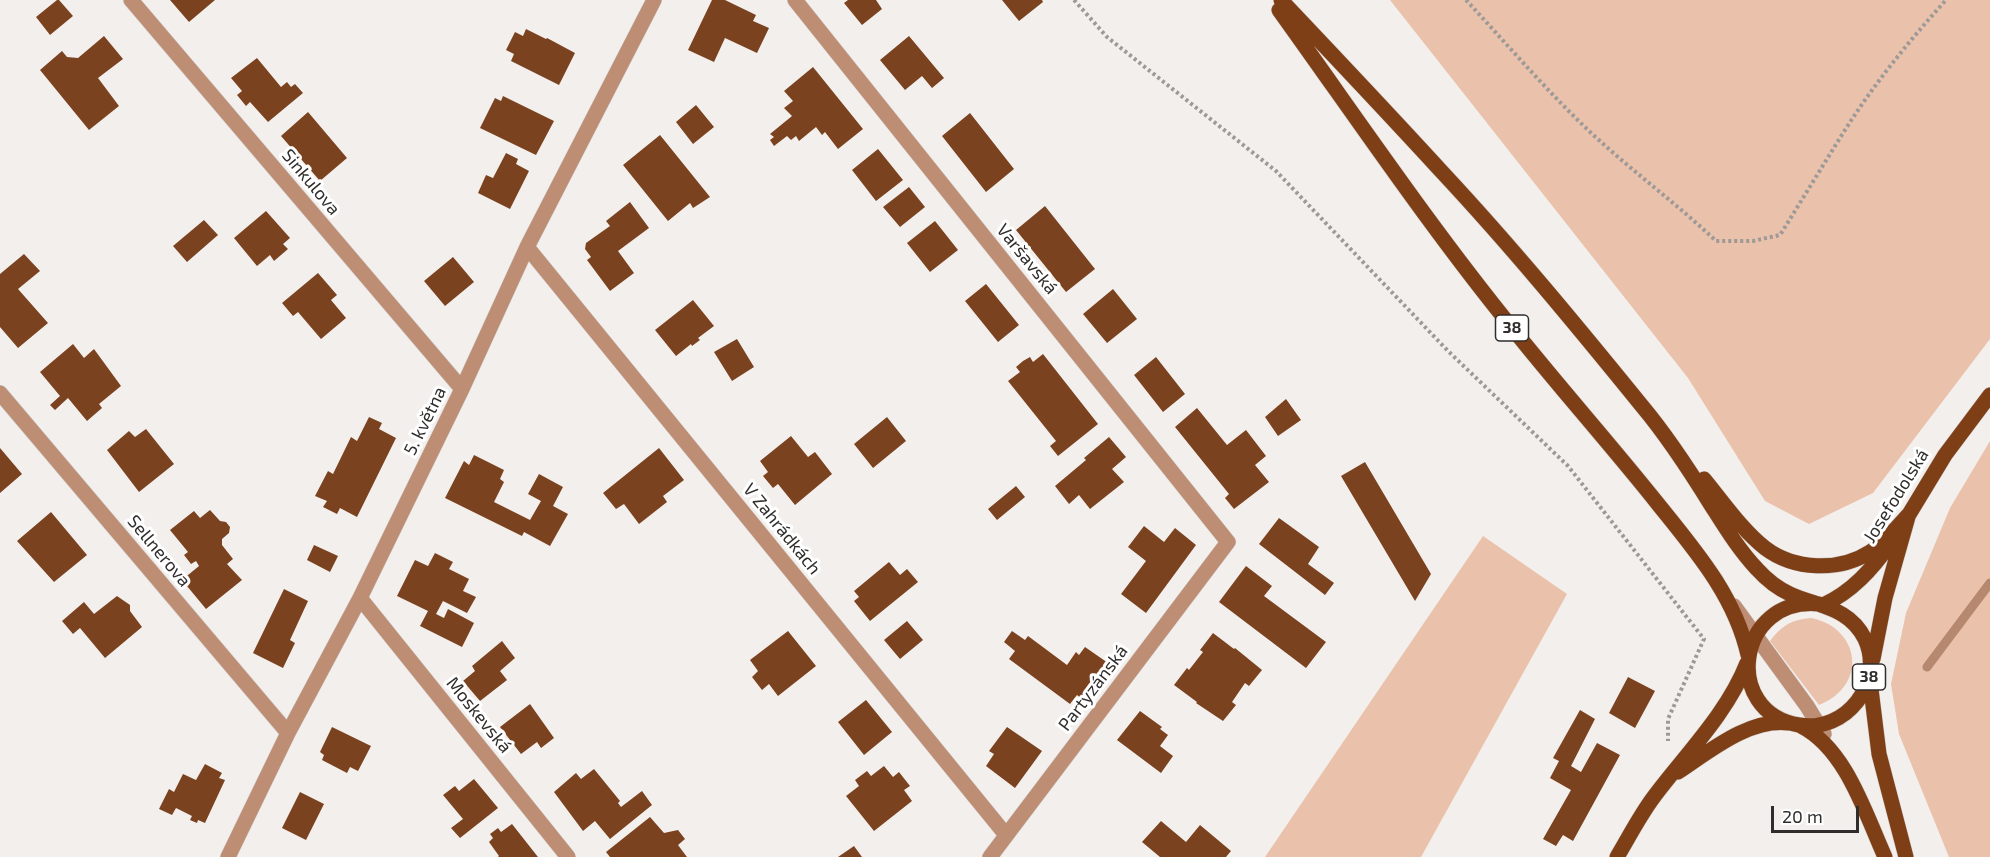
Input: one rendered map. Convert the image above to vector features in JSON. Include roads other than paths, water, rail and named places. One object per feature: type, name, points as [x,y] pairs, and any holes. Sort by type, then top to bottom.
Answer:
[{"type":"main road","name":"38","points":[[1272,0],[1466,269],[1513,330],[1677,527],[1726,595],[1741,625],[1748,657],[1748,673],[1758,698],[1769,711],[1822,740],[1844,770],[1885,857]]},
{"type":"main road","name":"38","points":[[1281,0],[1494,229],[1643,407],[1757,569],[1786,592],[1843,613],[1859,628],[1869,649],[1879,754],[1906,857]]},
{"type":"main road","name":"Josefodolská","points":[[1821,604],[1839,597],[1857,583],[1881,557],[1945,455],[1990,395]]},
{"type":"main road","points":[[1643,407],[1751,535],[1765,548],[1793,561],[1820,566],[1836,565],[1862,557],[1879,545],[1909,514]]},
{"type":"main road","points":[[1870,673],[1885,598],[1909,514]]},
{"type":"main road","points":[[1617,857],[1643,812],[1736,686],[1755,635],[1771,616],[1782,609],[1798,604],[1821,604]]},
{"type":"main road","name":"38","points":[[1794,724],[1819,725],[1833,721],[1850,711],[1862,696],[1870,673]]},
{"type":"main road","points":[[1668,778],[1747,730],[1769,723],[1794,724]]},
{"type":"street","name":"Sinkulova","points":[[131,0],[462,389]]},
{"type":"street","name":"5. května","points":[[228,857],[288,733],[360,598],[462,389],[527,247],[654,0]]},
{"type":"street","name":"Varšavská","points":[[795,0],[1228,542]]},
{"type":"street","name":"V Zahrádkách","points":[[527,247],[1006,835]]},
{"type":"street","name":"Sellnerova","points":[[0,393],[288,733]]},
{"type":"street","name":"Partyzánská","points":[[990,857],[1228,542]]},
{"type":"street","points":[[1726,595],[1819,725],[1844,770]]},
{"type":"street","name":"Moskevská","points":[[360,598],[568,857]]},
{"type":"waterway","points":[[1927,667],[1990,583]]}]
